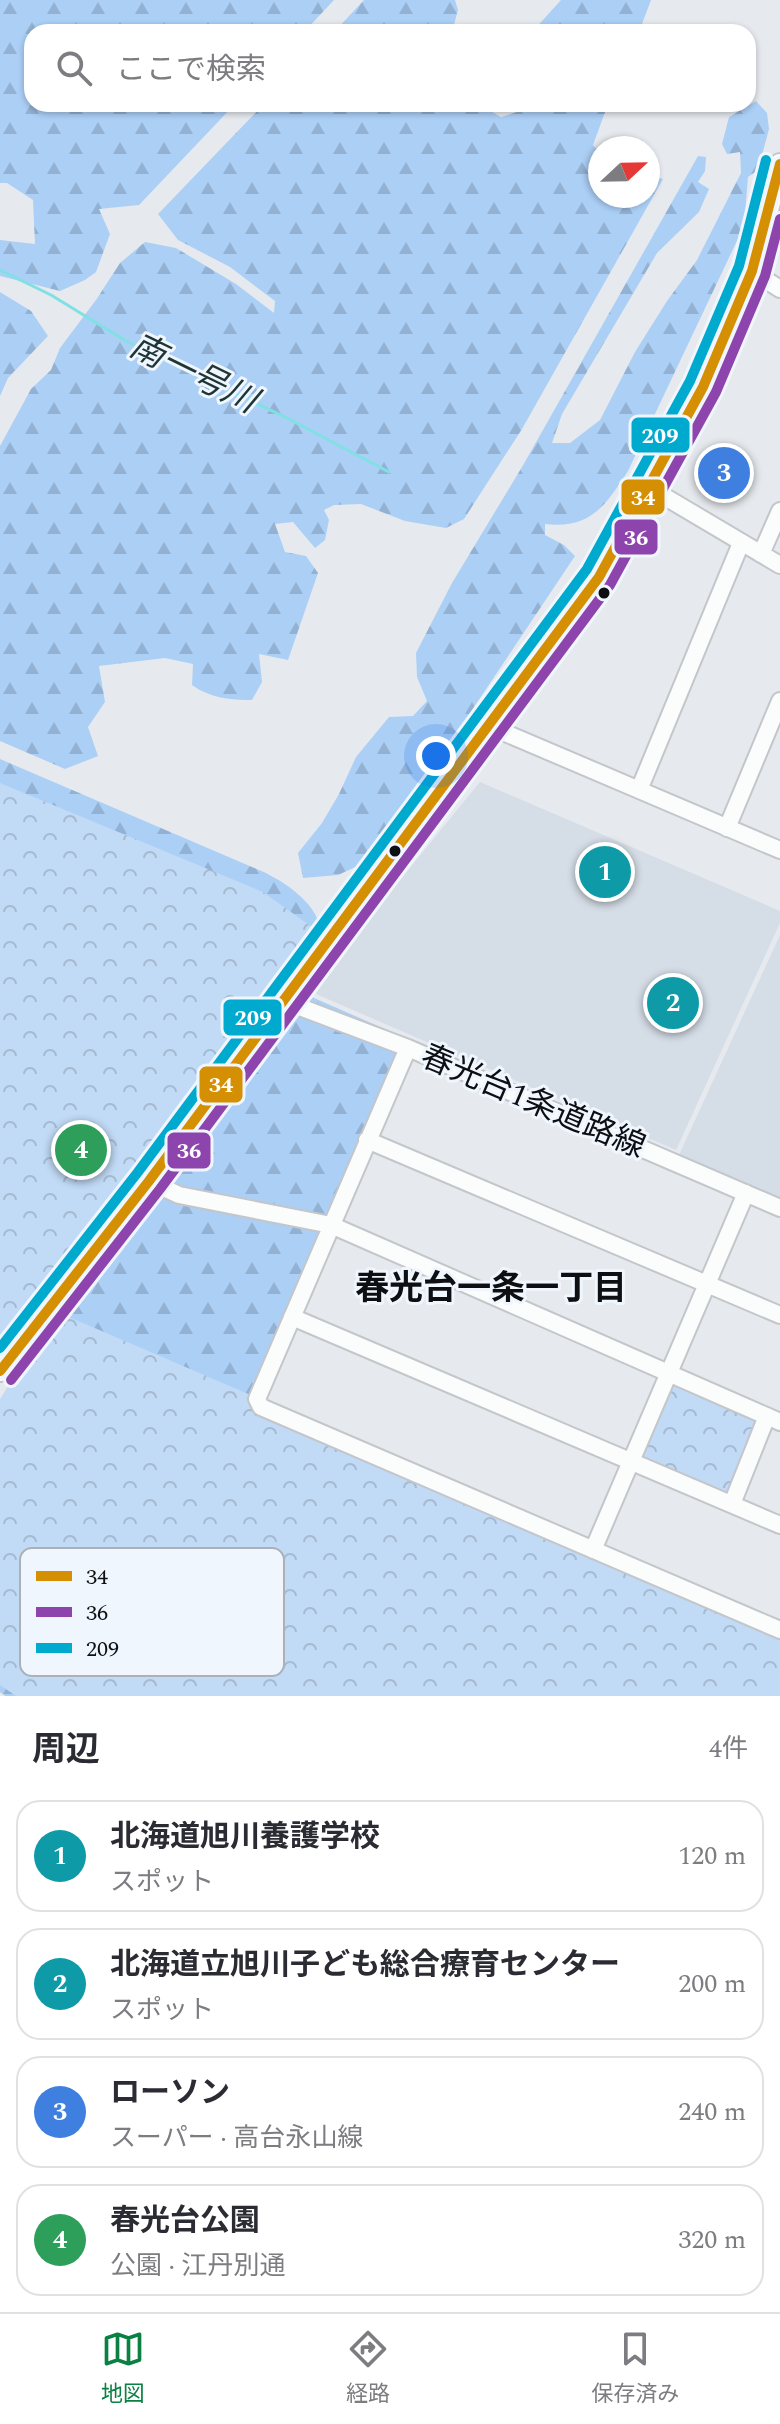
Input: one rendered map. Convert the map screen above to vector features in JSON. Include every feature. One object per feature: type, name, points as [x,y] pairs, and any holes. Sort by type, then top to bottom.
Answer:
[{"type":"main road","points":[[0,1371],[149,1181],[599,577],[703,387],[752,271],[780,164]]},
{"type":"street","points":[[752,271],[780,289]]},
{"type":"street","points":[[650,488],[780,565]]},
{"type":"street","points":[[761,554],[780,511]]},
{"type":"street","points":[[639,790],[741,543]]},
{"type":"street","points":[[727,828],[780,701]]},
{"type":"street","points":[[489,726],[780,850]]},
{"type":"street","name":"春光台1条道路線","points":[[284,1001],[408,1048],[780,1208]]},
{"type":"street","points":[[408,1048],[257,1399],[261,1407],[780,1630]]},
{"type":"street","points":[[367,1140],[780,1315]]},
{"type":"street","points":[[149,1181],[179,1195],[331,1225],[773,1419],[732,1504]]},
{"type":"street","points":[[593,1550],[746,1193]]},
{"type":"street","points":[[292,1317],[780,1525]]},
{"type":"shaded area","points":[[480,782],[780,911],[780,923],[676,1150],[309,991]]},
{"type":"shaded area","points":[[780,935],[780,1197],[679,1155]]},
{"type":"green space","points":[[0,0],[334,0],[312,24],[24,24],[24,112],[227,112],[139,205],[99,209],[110,234],[96,272],[60,291],[0,276],[0,240],[35,244],[33,200],[7,183],[0,183]]},
{"type":"green space","points":[[364,0],[455,0],[458,10],[454,24],[342,24]]},
{"type":"green space","points":[[561,0],[651,0],[642,24],[539,24]]},
{"type":"green space","points":[[756,101],[767,113],[769,129],[758,170],[748,177],[744,226],[628,471],[604,504],[585,519],[561,525],[545,524],[545,535],[564,545],[575,556],[408,806],[364,863],[338,875],[303,878],[298,853],[322,823],[356,757],[389,717],[413,716],[427,701],[417,677],[416,653],[452,583],[522,467],[698,156],[706,157],[705,171],[698,182],[709,189],[699,212],[657,253],[562,414],[552,443],[570,443],[600,420],[635,352],[697,260],[741,173],[740,152],[727,154],[722,144],[729,117],[737,112],[756,112]]},
{"type":"green space","points":[[256,112],[492,112],[501,117],[517,112],[605,112],[596,136],[588,136],[588,208],[647,208],[522,429],[464,519],[446,528],[405,521],[361,504],[334,505],[324,510],[329,520],[325,540],[315,548],[293,522],[275,524],[285,552],[306,556],[318,573],[288,660],[259,654],[262,682],[252,700],[220,697],[192,685],[193,664],[165,658],[99,666],[105,702],[88,727],[98,756],[65,769],[0,741],[0,446],[31,389],[51,370],[60,348],[120,263],[145,242],[176,248],[236,284],[274,313],[275,301],[230,267],[178,240],[158,214]]},
{"type":"green space","points":[[0,292],[31,311],[48,336],[8,378],[0,396]]},
{"type":"green space","points":[[0,759],[266,873],[305,900],[319,923],[313,933],[0,804]]},
{"type":"green space","points":[[0,783],[263,892],[326,937],[0,1363]]},
{"type":"green space","points":[[298,991],[410,1040],[248,1408],[780,1658],[780,1696],[5,1696],[0,1692],[0,1401]]},
{"type":"green space","points":[[55,1311],[780,1622],[780,1696],[16,1696],[0,1685],[0,1399]]},
{"type":"green space","points":[[667,1375],[767,1416],[732,1504],[631,1461]]},
{"type":"waterway","name":"南一号川","points":[[0,270],[51,295],[126,341],[287,418],[389,472]]},
{"type":"transit line","name":"209","points":[[0,1348],[138,1172],[587,569],[690,381],[739,266],[766,160]]},
{"type":"transit line","name":"34","points":[[0,1371],[149,1181],[599,577],[703,387],[752,271],[780,164]]},
{"type":"transit line","name":"36","points":[[11,1380],[160,1189],[610,585],[716,392],[765,276],[780,219]]},
{"type":"place","name":"ローソン","points":[[724,473]]},
{"type":"place","name":"北海道旭川養護学校","points":[[605,872]]},
{"type":"place","name":"北海道立旭川子ども総合療育センター","points":[[673,1003]]},
{"type":"place","name":"春光台公園","points":[[81,1150]]},
{"type":"district","name":"春光台一条一丁目","points":[[491,1289]]}]
